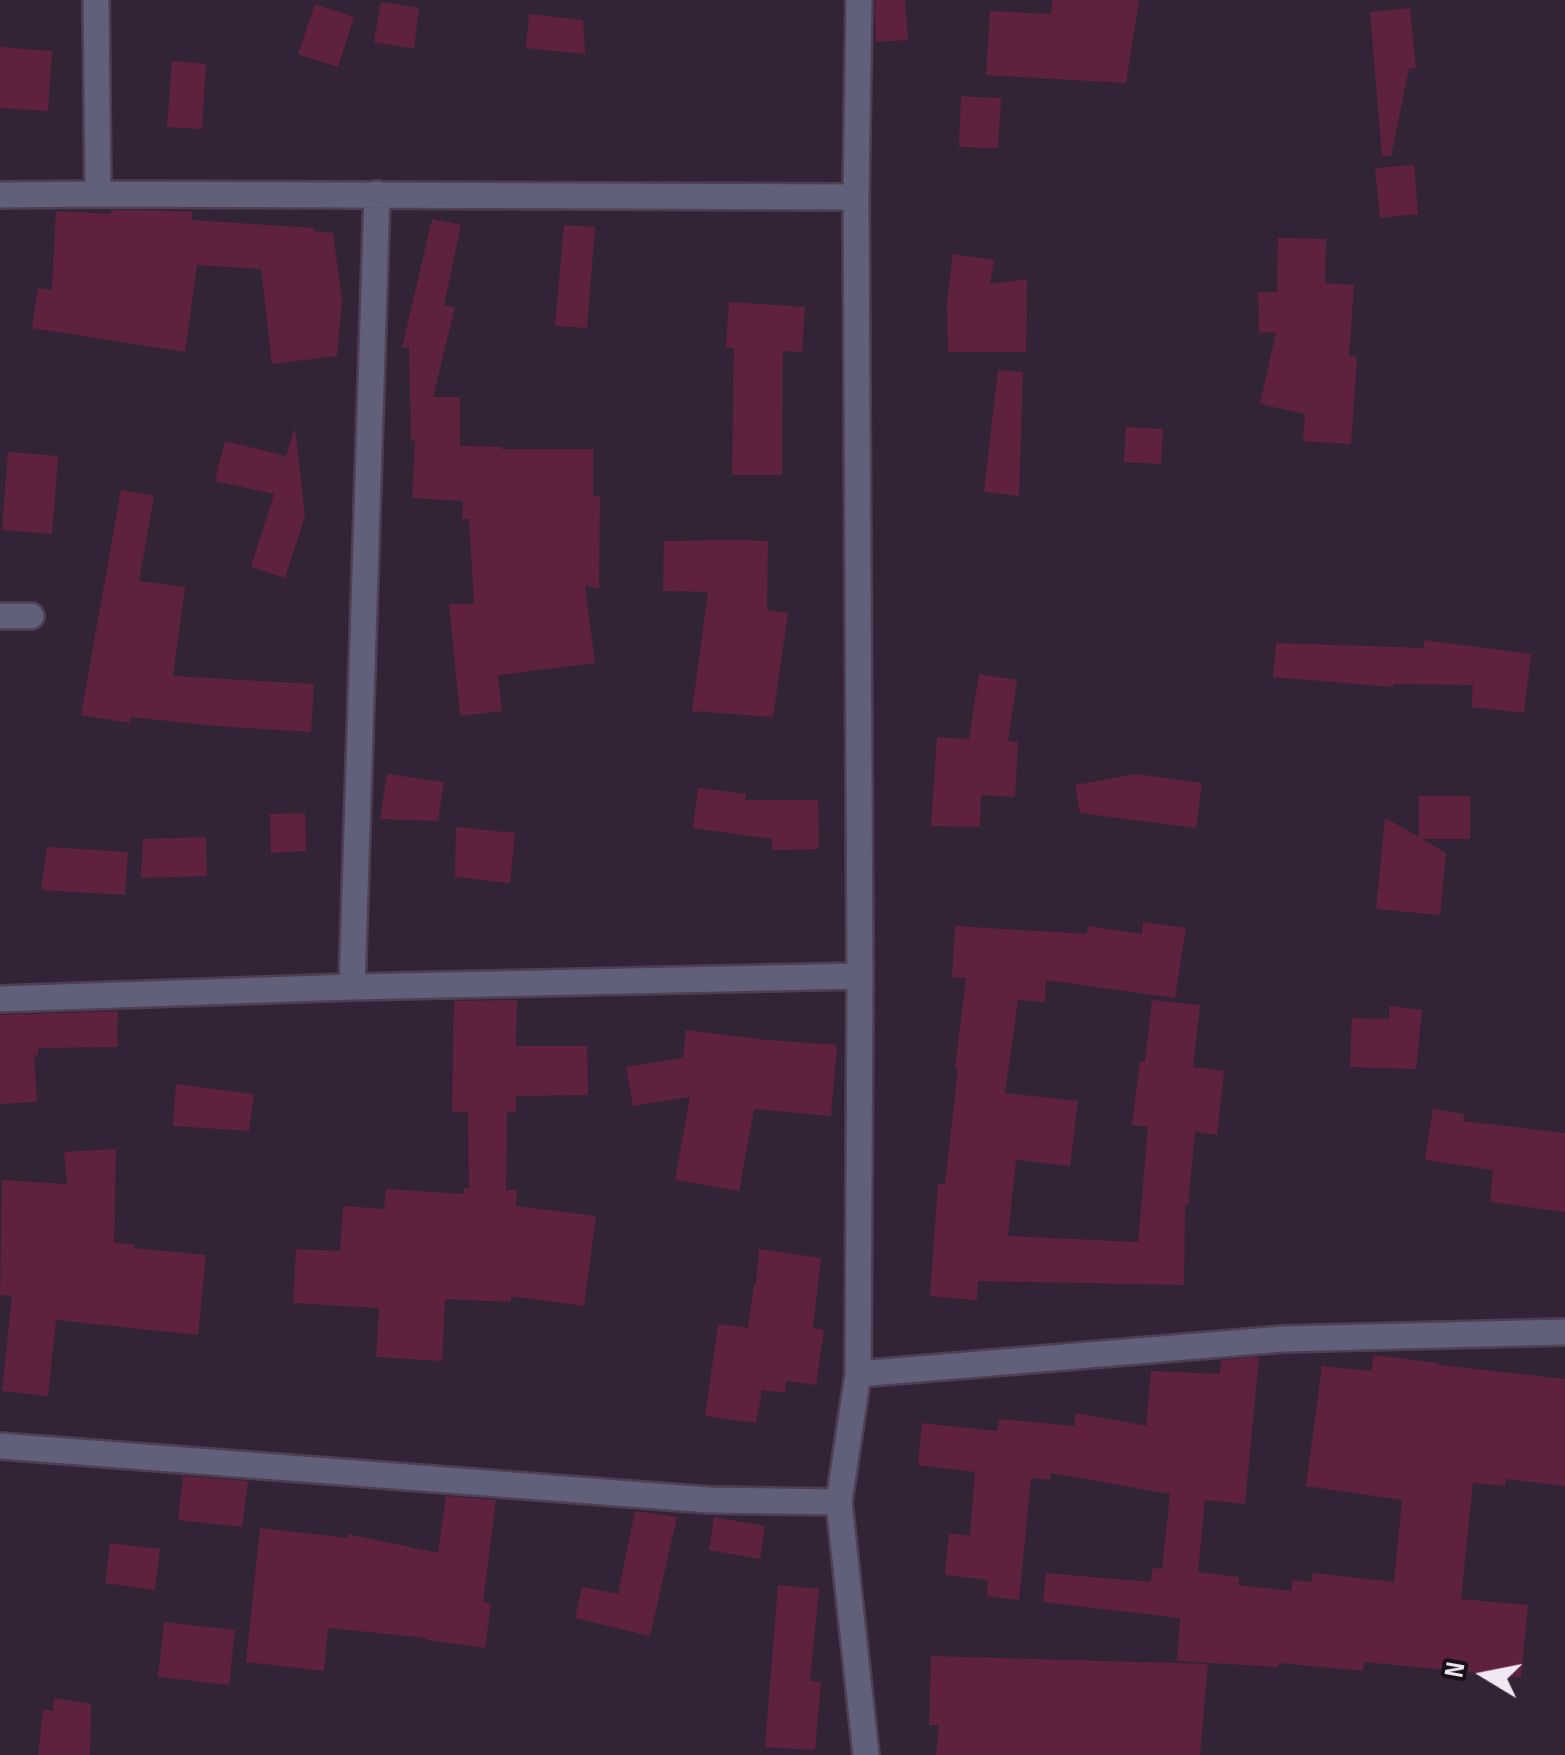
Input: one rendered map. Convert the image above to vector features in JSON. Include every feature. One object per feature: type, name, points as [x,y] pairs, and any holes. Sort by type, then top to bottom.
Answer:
[{"type":"street","points":[[96,0],[98,194]]},
{"type":"street","points":[[858,0],[858,1374],[839,1502],[866,1755]]},
{"type":"street","points":[[352,987],[378,194]]},
{"type":"street","points":[[0,195],[856,197]]},
{"type":"street","points":[[0,616],[31,616]]},
{"type":"street","points":[[0,999],[860,976]]},
{"type":"street","points":[[858,1374],[1284,1339],[1565,1332]]},
{"type":"street","points":[[1,1450],[710,1500],[839,1502]]},
{"type":"building","points":[[875,0],[905,0],[908,40],[876,42]]},
{"type":"building","points":[[1052,0],[1139,0],[1126,83],[986,75],[990,11],[1051,14]]},
{"type":"building","points":[[381,2],[419,8],[414,49],[374,42]]},
{"type":"building","points":[[315,4],[354,17],[338,67],[298,54]]},
{"type":"building","points":[[1410,8],[1416,68],[1409,69],[1391,156],[1382,156],[1370,12]]},
{"type":"building","points":[[529,14],[583,20],[585,54],[526,48]]},
{"type":"building","points":[[0,47],[52,51],[48,111],[0,108]]},
{"type":"building","points":[[172,61],[206,64],[202,129],[167,127]]},
{"type":"building","points":[[961,96],[1001,98],[998,148],[959,147]]},
{"type":"building","points":[[1414,165],[1418,214],[1380,218],[1375,168]]},
{"type":"building","points":[[111,210],[192,211],[192,220],[314,228],[333,233],[342,301],[337,356],[272,364],[261,269],[197,265],[185,352],[32,328],[38,288],[52,290],[56,211],[111,214]]},
{"type":"building","points":[[432,219],[461,225],[444,305],[455,307],[433,397],[460,397],[460,446],[593,449],[593,496],[600,496],[599,588],[585,586],[595,663],[498,675],[502,711],[460,716],[449,604],[474,604],[469,519],[462,519],[463,501],[412,498],[415,441],[411,441],[409,347],[402,348]]},
{"type":"building","points":[[564,225],[595,227],[587,328],[555,326]]},
{"type":"building","points":[[1278,238],[1326,239],[1325,283],[1354,285],[1349,356],[1357,357],[1351,444],[1303,441],[1305,414],[1260,404],[1276,332],[1259,333],[1258,292],[1277,292]]},
{"type":"building","points":[[953,254],[994,260],[990,284],[1027,279],[1026,352],[948,352],[947,302]]},
{"type":"building","points":[[729,302],[805,307],[802,352],[783,351],[782,475],[732,475],[734,348],[726,347]]},
{"type":"building","points":[[998,370],[1023,372],[1019,496],[984,492]]},
{"type":"building","points":[[1126,427],[1163,429],[1161,464],[1124,462]]},
{"type":"building","points":[[295,428],[305,516],[285,578],[251,567],[274,494],[215,481],[225,441],[286,456]]},
{"type":"building","points":[[8,452],[58,456],[52,534],[2,530]]},
{"type":"building","points":[[121,490],[154,496],[139,581],[185,587],[173,676],[314,684],[311,732],[131,717],[130,723],[81,715]]},
{"type":"building","points":[[664,541],[768,541],[767,610],[788,613],[773,717],[692,711],[708,592],[663,591]]},
{"type":"building","points":[[1424,640],[1531,654],[1524,713],[1471,707],[1473,685],[1393,687],[1273,677],[1276,643],[1424,648]]},
{"type":"building","points":[[979,674],[1017,680],[1008,741],[1018,742],[1015,797],[981,795],[980,827],[931,826],[937,737],[969,739]]},
{"type":"building","points":[[387,774],[444,782],[438,821],[380,819]]},
{"type":"building","points":[[1137,774],[1202,783],[1196,828],[1080,813],[1075,785]]},
{"type":"building","points":[[698,788],[746,794],[745,800],[818,800],[819,849],[772,850],[772,839],[693,828]]},
{"type":"building","points":[[1419,796],[1470,796],[1470,839],[1422,839],[1446,853],[1440,915],[1376,909],[1385,818],[1419,837]]},
{"type":"building","points":[[305,813],[306,851],[271,853],[270,814]]},
{"type":"building","points":[[456,827],[515,833],[510,883],[455,877]]},
{"type":"building","points":[[206,837],[207,876],[141,878],[143,839]]},
{"type":"building","points":[[47,847],[128,852],[125,895],[41,890]]},
{"type":"building","points":[[1143,922],[1186,928],[1175,998],[1046,980],[1045,1002],[1018,1000],[1005,1093],[1078,1101],[1070,1166],[1016,1160],[1008,1236],[1138,1242],[1148,1127],[1132,1125],[1152,1000],[1200,1005],[1193,1067],[1224,1071],[1217,1135],[1195,1132],[1185,1205],[1184,1285],[978,1281],[977,1300],[930,1296],[938,1184],[945,1184],[966,978],[952,977],[955,926],[1087,934],[1088,926],[1142,934]]},
{"type":"building","points":[[517,1000],[516,1046],[587,1046],[588,1095],[516,1096],[516,1112],[507,1112],[506,1190],[517,1190],[516,1206],[596,1216],[584,1306],[511,1296],[511,1302],[445,1299],[442,1361],[376,1357],[379,1308],[293,1303],[296,1249],[340,1251],[343,1206],[384,1209],[386,1189],[464,1194],[464,1188],[469,1188],[468,1112],[452,1112],[454,1001]]},
{"type":"building","points":[[1390,1006],[1422,1010],[1416,1069],[1350,1067],[1352,1018],[1389,1019]]},
{"type":"building","points":[[118,1011],[117,1047],[38,1048],[38,1055],[34,1055],[37,1102],[0,1104],[0,1015]]},
{"type":"building","points":[[686,1030],[837,1045],[831,1116],[754,1109],[739,1191],[675,1180],[690,1097],[633,1106],[626,1067],[683,1058]]},
{"type":"building","points":[[176,1084],[254,1094],[249,1131],[173,1126]]},
{"type":"building","points":[[1433,1109],[1465,1114],[1463,1121],[1565,1133],[1565,1212],[1490,1202],[1493,1170],[1425,1160]]},
{"type":"building","points":[[116,1149],[114,1243],[206,1255],[198,1335],[56,1320],[48,1396],[2,1391],[12,1296],[0,1295],[2,1180],[67,1184],[64,1152]]},
{"type":"building","points":[[759,1249],[821,1258],[813,1328],[824,1330],[816,1385],[786,1381],[785,1393],[762,1390],[756,1423],[705,1416],[718,1324],[748,1328]]},
{"type":"building","points":[[1374,1355],[1565,1379],[1565,1486],[1506,1479],[1505,1486],[1473,1483],[1461,1599],[1528,1605],[1521,1677],[1364,1662],[1363,1671],[1279,1663],[1278,1667],[1177,1661],[1180,1618],[1043,1602],[1046,1573],[1151,1582],[1152,1568],[1162,1569],[1170,1494],[1051,1473],[1050,1480],[1031,1478],[1019,1600],[987,1596],[988,1580],[945,1575],[949,1533],[970,1536],[975,1472],[918,1465],[922,1423],[997,1431],[999,1419],[1074,1426],[1076,1413],[1146,1426],[1151,1371],[1220,1374],[1221,1360],[1259,1357],[1245,1504],[1205,1500],[1198,1572],[1239,1577],[1238,1585],[1291,1591],[1293,1580],[1312,1582],[1313,1573],[1394,1582],[1402,1500],[1306,1486],[1322,1366],[1371,1371]]},
{"type":"building","points":[[183,1476],[248,1481],[242,1527],[178,1520]]},
{"type":"building","points":[[446,1496],[496,1500],[483,1602],[491,1604],[485,1648],[328,1628],[324,1671],[246,1662],[260,1528],[348,1538],[348,1534],[438,1553]]},
{"type":"building","points":[[635,1511],[677,1517],[650,1636],[575,1618],[582,1587],[618,1594]]},
{"type":"building","points":[[714,1517],[765,1526],[760,1559],[709,1550]]},
{"type":"building","points":[[110,1543],[160,1549],[155,1590],[105,1583]]},
{"type":"building","points":[[778,1585],[819,1589],[810,1681],[821,1682],[815,1750],[765,1747]]},
{"type":"building","points":[[164,1622],[235,1630],[229,1685],[158,1677]]},
{"type":"building","points":[[931,1656],[1208,1664],[1200,1755],[936,1755],[939,1725],[929,1725]]},
{"type":"building","points":[[54,1698],[91,1704],[90,1755],[38,1755],[43,1710],[53,1711]]}]
